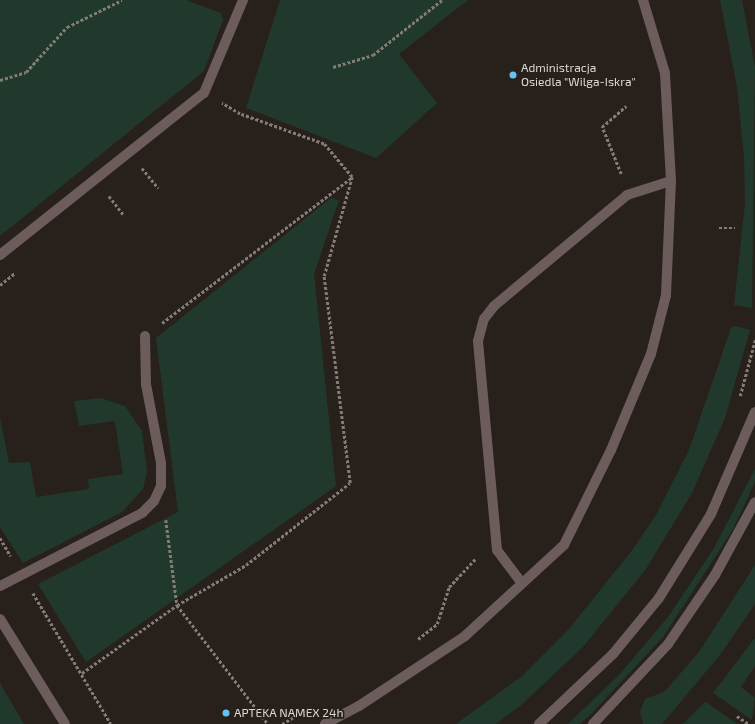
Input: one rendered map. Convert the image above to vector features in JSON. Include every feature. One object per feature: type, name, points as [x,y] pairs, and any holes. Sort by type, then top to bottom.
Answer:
[{"type":"street","points":[[0,255],[204,93],[243,0]]},
{"type":"street","points":[[326,724],[359,706],[465,636],[521,582],[564,545],[611,450],[651,354],[666,295],[671,181],[665,72],[643,0]]},
{"type":"street","points":[[521,582],[497,550],[478,341],[484,319],[494,306],[627,195],[671,181]]},
{"type":"street","points":[[0,586],[142,513],[154,501],[161,486],[161,463],[146,384],[145,336]]},
{"type":"street","points":[[539,724],[613,654],[659,598],[711,514],[752,433],[755,412]]},
{"type":"street","points":[[593,724],[604,720],[668,644],[715,575],[755,502]]},
{"type":"street","points":[[0,620],[65,724]]},
{"type":"path","points":[[0,80],[26,72],[67,26],[122,0]]},
{"type":"path","points":[[333,67],[373,55],[442,0]]},
{"type":"path","points":[[204,93],[240,114],[324,144],[352,177]]},
{"type":"path","points":[[624,181],[602,127],[626,106]]},
{"type":"path","points":[[137,162],[158,188]]},
{"type":"path","points":[[145,336],[352,177]]},
{"type":"path","points":[[82,673],[177,605],[246,564],[350,483],[324,276],[352,177]]},
{"type":"path","points":[[104,189],[124,215]]},
{"type":"path","points":[[719,228],[735,228]]},
{"type":"path","points":[[161,486],[177,605],[268,724]]},
{"type":"path","points":[[0,538],[112,724]]},
{"type":"path","points":[[412,643],[437,624],[449,587],[480,554]]},
{"type":"path","points":[[282,724],[315,705]]},
{"type":"path","points":[[736,716],[748,724]]},
{"type":"green space","points":[[0,0],[186,0],[221,13],[223,20],[204,71],[0,236]]},
{"type":"green space","points":[[280,0],[468,0],[399,54],[437,103],[376,158],[246,108]]},
{"type":"green space","points":[[720,0],[742,0],[755,67],[752,308],[734,305],[745,204],[744,156],[737,87]]},
{"type":"green space","points":[[331,198],[339,200],[314,274],[336,486],[86,662],[38,584],[178,512],[156,338]]},
{"type":"green space","points":[[735,326],[750,330],[725,418],[692,493],[646,569],[582,648],[521,705],[496,724],[456,724],[522,676],[569,629],[633,549],[656,515],[689,450],[731,328]]},
{"type":"green space","points":[[100,398],[125,406],[142,431],[147,472],[143,489],[122,512],[23,563],[0,527],[0,417],[9,463],[30,462],[36,497],[89,489],[88,479],[123,474],[115,421],[79,426],[74,401]]},
{"type":"green space","points":[[755,469],[755,482],[732,531],[663,637],[591,714],[580,724],[568,724],[619,675],[668,617],[714,548]]},
{"type":"green space","points":[[755,565],[755,604],[720,655],[662,724],[643,724],[640,712],[645,699],[664,692],[699,652]]},
{"type":"green space","points":[[755,638],[755,666],[741,687],[755,698],[752,720],[713,693]]},
{"type":"green space","points":[[0,683],[24,724],[0,724]]},
{"type":"green space","points":[[706,702],[737,724],[683,724]]},
{"type":"place","name":"Administracja Osiedla \"Wilga-Iskra\"","points":[[513,75]]},
{"type":"place","name":"APTEKA NAMEX 24h","points":[[226,713]]}]
